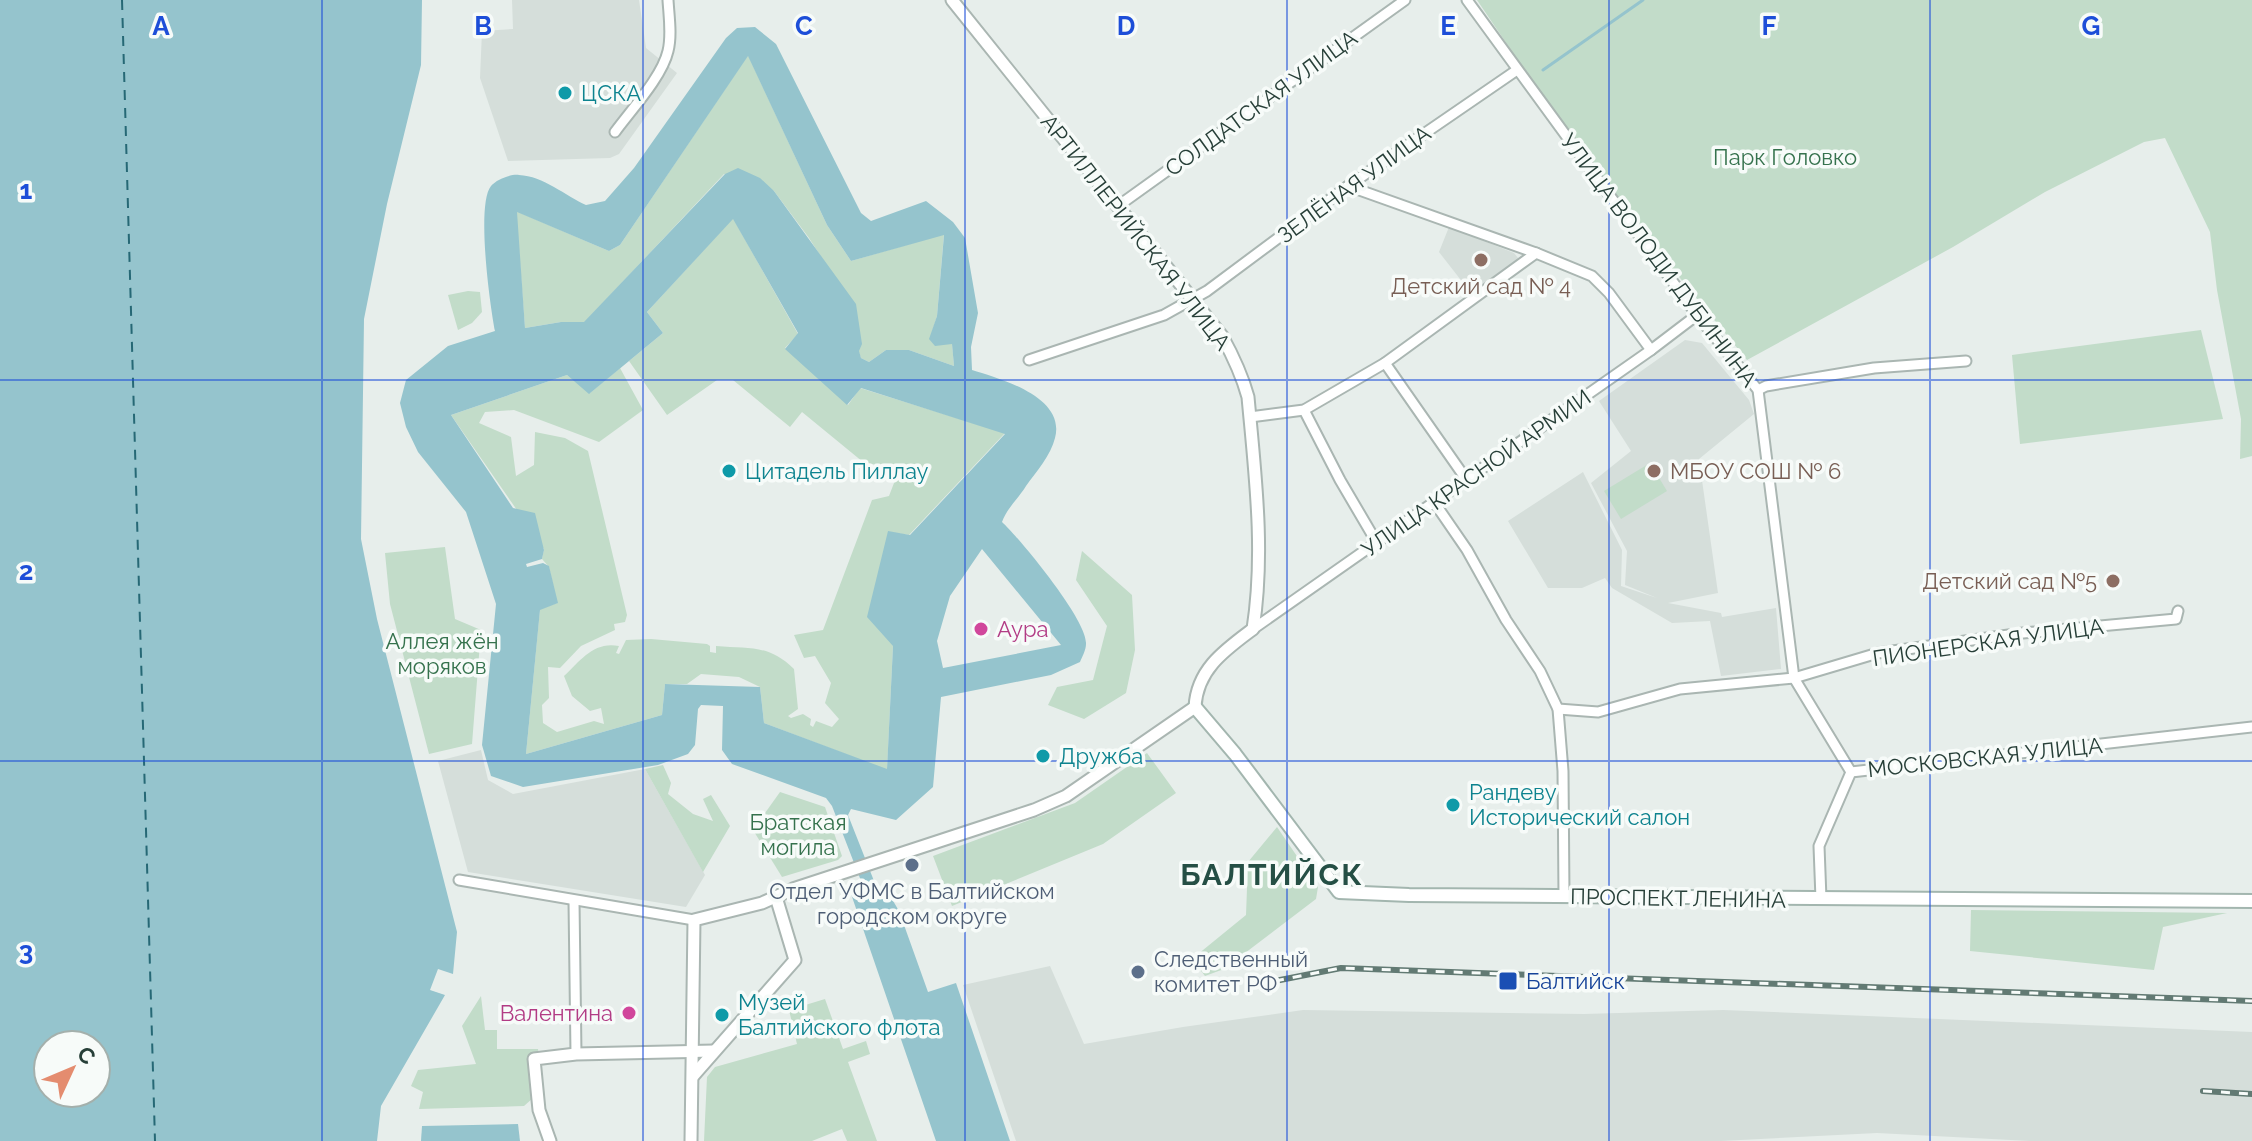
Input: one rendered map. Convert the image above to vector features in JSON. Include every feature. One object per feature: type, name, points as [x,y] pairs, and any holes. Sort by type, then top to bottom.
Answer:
[{"type":"main road","name":"ПРОСПЕКТ ЛЕНИНА","points":[[1195,707],[1235,754],[1339,892],[1354,895],[2252,901]]},
{"type":"street","points":[[615,132],[662,68],[668,54],[668,0]]},
{"type":"street","name":"АРТИЛЛЕРИЙСКАЯ УЛИЦА","points":[[952,0],[1222,336],[1242,376],[1250,417],[1260,543],[1259,592],[1253,629]]},
{"type":"street","name":"СОЛДАТСКАЯ УЛИЦА","points":[[1118,206],[1405,0]]},
{"type":"street","name":"УЛИЦА ВОЛОДИ ДУБИНИНА","points":[[1467,0],[1697,315],[1758,390],[1794,678],[1851,772]]},
{"type":"street","name":"ЗЕЛЁНАЯ УЛИЦА","points":[[1029,360],[1164,315],[1193,300],[1348,186],[1517,70]]},
{"type":"street","points":[[1348,186],[1592,276],[1609,293],[1651,350]]},
{"type":"street","points":[[1250,417],[1304,410],[1385,363],[1536,253]]},
{"type":"street","name":"УЛИЦА КРАСНОЙ АРМИИ","points":[[1253,629],[1697,315]]},
{"type":"street","points":[[1758,390],[1766,386],[1874,368],[1966,361]]},
{"type":"street","points":[[1385,363],[1466,479]]},
{"type":"street","points":[[1304,410],[1377,543]]},
{"type":"street","points":[[1434,502],[1467,550],[1506,620],[1540,671],[1558,709],[1563,771],[1564,896]]},
{"type":"street","name":"ПИОНЕРСКАЯ УЛИЦА","points":[[1558,709],[1598,712],[1680,689],[1794,678],[1878,653],[2023,633],[2176,619],[2178,611]]},
{"type":"street","points":[[459,880],[694,920],[762,903],[793,889],[1051,803],[1084,784],[1195,707],[1195,695],[1207,669],[1253,629]]},
{"type":"street","name":"МОСКОВСКАЯ УЛИЦА","points":[[1821,899],[1819,846],[1851,772],[2252,727]]},
{"type":"street","points":[[693,1077],[795,960],[776,897]]},
{"type":"street","points":[[574,901],[576,1054]]},
{"type":"street","points":[[691,1141],[694,920]]},
{"type":"street","points":[[550,1141],[539,1110],[534,1059],[576,1054],[714,1051]]},
{"type":"shaded area","points":[[512,0],[639,0],[646,48],[677,73],[619,154],[610,158],[508,161],[480,78],[482,31],[513,29]]},
{"type":"shaded area","name":"Детский сад № 4","points":[[1449,227],[1514,253],[1517,261],[1471,293],[1439,252]]},
{"type":"shaded area","name":"МБОУ СОШ № 6","points":[[1685,340],[1702,343],[1749,400],[1754,414],[1699,459],[1718,593],[1668,603],[1721,613],[1722,617],[1776,608],[1781,669],[1721,676],[1710,621],[1672,623],[1612,588],[1605,578],[1582,588],[1548,588],[1508,521],[1583,472],[1622,550],[1621,586],[1657,598],[1625,585],[1627,551],[1591,483],[1631,451],[1599,401]]},
{"type":"shaded area","points":[[481,750],[488,780],[513,794],[645,769],[705,875],[686,907],[468,872],[438,761]]},
{"type":"shaded area","points":[[1050,966],[1084,1044],[1303,1010],[1584,1014],[1723,1010],[2252,1032],[2252,1141],[2030,1141],[1877,1133],[1721,1141],[1016,1141],[963,985]]},
{"type":"green space","name":"Парк Головко","points":[[1477,0],[2252,0],[2252,456],[2240,459],[2241,419],[2217,290],[2210,232],[2165,138],[2144,142],[2045,192],[1953,247],[1747,360],[1595,174]]},
{"type":"green space","points":[[748,55],[827,225],[851,261],[944,234],[937,316],[930,339],[952,343],[954,366],[909,350],[886,350],[869,362],[861,358],[825,263],[809,238],[774,191],[724,174],[584,323],[561,322],[525,328],[516,211],[609,251],[620,245]]},
{"type":"green space","points":[[733,218],[798,334],[785,348],[848,405],[860,388],[1005,433],[909,535],[888,532],[893,646],[887,770],[764,723],[760,687],[739,677],[701,674],[687,684],[665,684],[662,715],[526,754],[540,609],[557,603],[549,567],[542,559],[544,549],[451,415],[567,375],[590,393],[620,368],[643,410],[599,442],[514,410],[485,412],[479,423],[511,437],[516,476],[534,465],[535,432],[565,438],[588,451],[627,615],[625,622],[614,624],[615,630],[581,646],[560,668],[548,667],[549,698],[542,705],[543,723],[557,732],[594,721],[604,724],[601,708],[590,711],[572,696],[564,676],[582,658],[602,646],[619,646],[616,653],[619,654],[626,640],[651,639],[707,644],[710,652],[716,653],[716,646],[749,648],[776,655],[794,669],[798,709],[788,716],[803,714],[811,719],[810,725],[813,727],[816,721],[832,727],[839,719],[825,703],[831,683],[815,656],[804,658],[794,635],[823,630],[872,500],[889,496],[899,470],[863,462],[802,412],[790,427],[733,380],[717,380],[667,415],[629,361],[663,333],[647,312]]},
{"type":"green space","points":[[480,292],[482,312],[472,323],[458,330],[448,295]]},
{"type":"green space","points":[[2201,330],[2223,419],[2020,444],[2012,355]]},
{"type":"green space","points":[[1650,463],[1667,491],[1621,519],[1604,491]]},
{"type":"green space","name":"Аллея жён моряков","points":[[445,547],[455,619],[481,630],[472,744],[429,754],[390,604],[385,553]]},
{"type":"green space","points":[[1082,551],[1132,595],[1135,650],[1126,693],[1084,719],[1048,705],[1057,687],[1093,680],[1107,626],[1076,580]]},
{"type":"green space","points":[[1147,753],[1176,793],[1103,844],[952,906],[933,856],[1075,803]]},
{"type":"green space","points":[[663,765],[671,783],[668,794],[693,814],[713,821],[703,799],[711,795],[730,826],[703,872],[645,769]]},
{"type":"green space","name":"Братская могила","points":[[780,792],[825,807],[842,856],[838,860],[782,877],[753,830]]},
{"type":"green space","points":[[1277,827],[1318,887],[1316,899],[1224,969],[1205,976],[1192,959],[1246,915],[1248,862]]},
{"type":"green space","points":[[1971,910],[2227,913],[2163,927],[2154,970],[1970,951]]},
{"type":"green space","points":[[481,996],[485,1030],[497,1030],[497,1049],[538,1049],[545,1097],[533,1098],[524,1106],[419,1109],[423,1092],[411,1086],[418,1070],[476,1064],[462,1026]]},
{"type":"green space","points":[[825,999],[843,1049],[866,1041],[870,1054],[848,1062],[877,1141],[847,1141],[842,1129],[812,1141],[704,1141],[707,1077],[715,1067],[797,1044],[789,1010]]},
{"type":"water","points":[[0,0],[422,0],[421,65],[387,204],[364,319],[361,539],[377,619],[457,932],[453,974],[438,969],[430,990],[445,995],[381,1106],[377,1141],[0,1141]]},
{"type":"water","points":[[755,27],[776,44],[861,213],[871,221],[926,201],[953,222],[965,238],[978,313],[971,347],[972,370],[1028,392],[1051,411],[1056,424],[1050,451],[1002,522],[1037,562],[1076,618],[1086,644],[1080,662],[1051,675],[941,697],[933,787],[896,820],[851,809],[848,815],[876,886],[889,894],[899,911],[928,992],[956,983],[1010,1141],[936,1141],[850,891],[863,886],[832,806],[826,798],[732,764],[722,750],[723,706],[701,705],[698,709],[695,745],[688,754],[658,765],[523,787],[491,776],[482,745],[496,604],[466,512],[418,452],[406,427],[400,403],[406,380],[448,346],[495,331],[484,233],[487,196],[491,186],[512,175],[528,176],[586,205],[605,201],[634,168],[726,38],[737,28]],"holes":[[[748,56],[827,225],[851,261],[944,235],[937,316],[929,339],[935,346],[952,344],[954,366],[909,350],[886,350],[869,362],[861,358],[856,304],[774,191],[760,178],[738,168],[725,174],[584,322],[525,328],[517,212],[609,251],[620,245]],[[733,219],[798,333],[785,349],[847,405],[861,388],[1005,434],[910,535],[888,531],[867,617],[893,646],[887,769],[764,723],[760,687],[665,684],[662,715],[526,754],[540,610],[558,603],[549,566],[543,563],[527,567],[526,564],[542,559],[544,550],[535,513],[513,508],[451,415],[567,375],[589,394],[663,333],[647,312]],[[982,549],[1061,645],[943,668],[937,641],[950,596]]]},
{"type":"water","points":[[518,1124],[520,1141],[421,1141],[422,1126]]},
{"type":"waterway","points":[[1543,70],[1643,0]]},
{"type":"ferry route","points":[[122,0],[155,1141]]},
{"type":"railway","points":[[1275,981],[1341,968],[2252,1001]]},
{"type":"railway","points":[[2203,1091],[2252,1094]]},
{"type":"place","name":"ЦСКА","points":[[565,93]]},
{"type":"place","name":"Детский сад № 4","points":[[1481,260]]},
{"type":"place","name":"Цитадель Пиллау","points":[[729,471]]},
{"type":"place","name":"МБОУ СОШ № 6","points":[[1654,471]]},
{"type":"place","name":"Детский сад №5","points":[[2113,581]]},
{"type":"place","name":"Аура","points":[[981,629]]},
{"type":"place","name":"Дружба","points":[[1043,756]]},
{"type":"place","name":"Рандеву Исторический салон","points":[[1453,805]]},
{"type":"place","name":"Отдел УФМС в Балтийском городском округе","points":[[912,865]]},
{"type":"place","name":"Следственный комитет РФ","points":[[1138,972]]},
{"type":"place","name":"Балтийск","points":[[1508,981]]},
{"type":"place","name":"Валентина","points":[[629,1013]]},
{"type":"place","name":"Музей Балтийского флота","points":[[722,1015]]},
{"type":"district","name":"БАЛТИЙСК","points":[[1272,874]]}]
